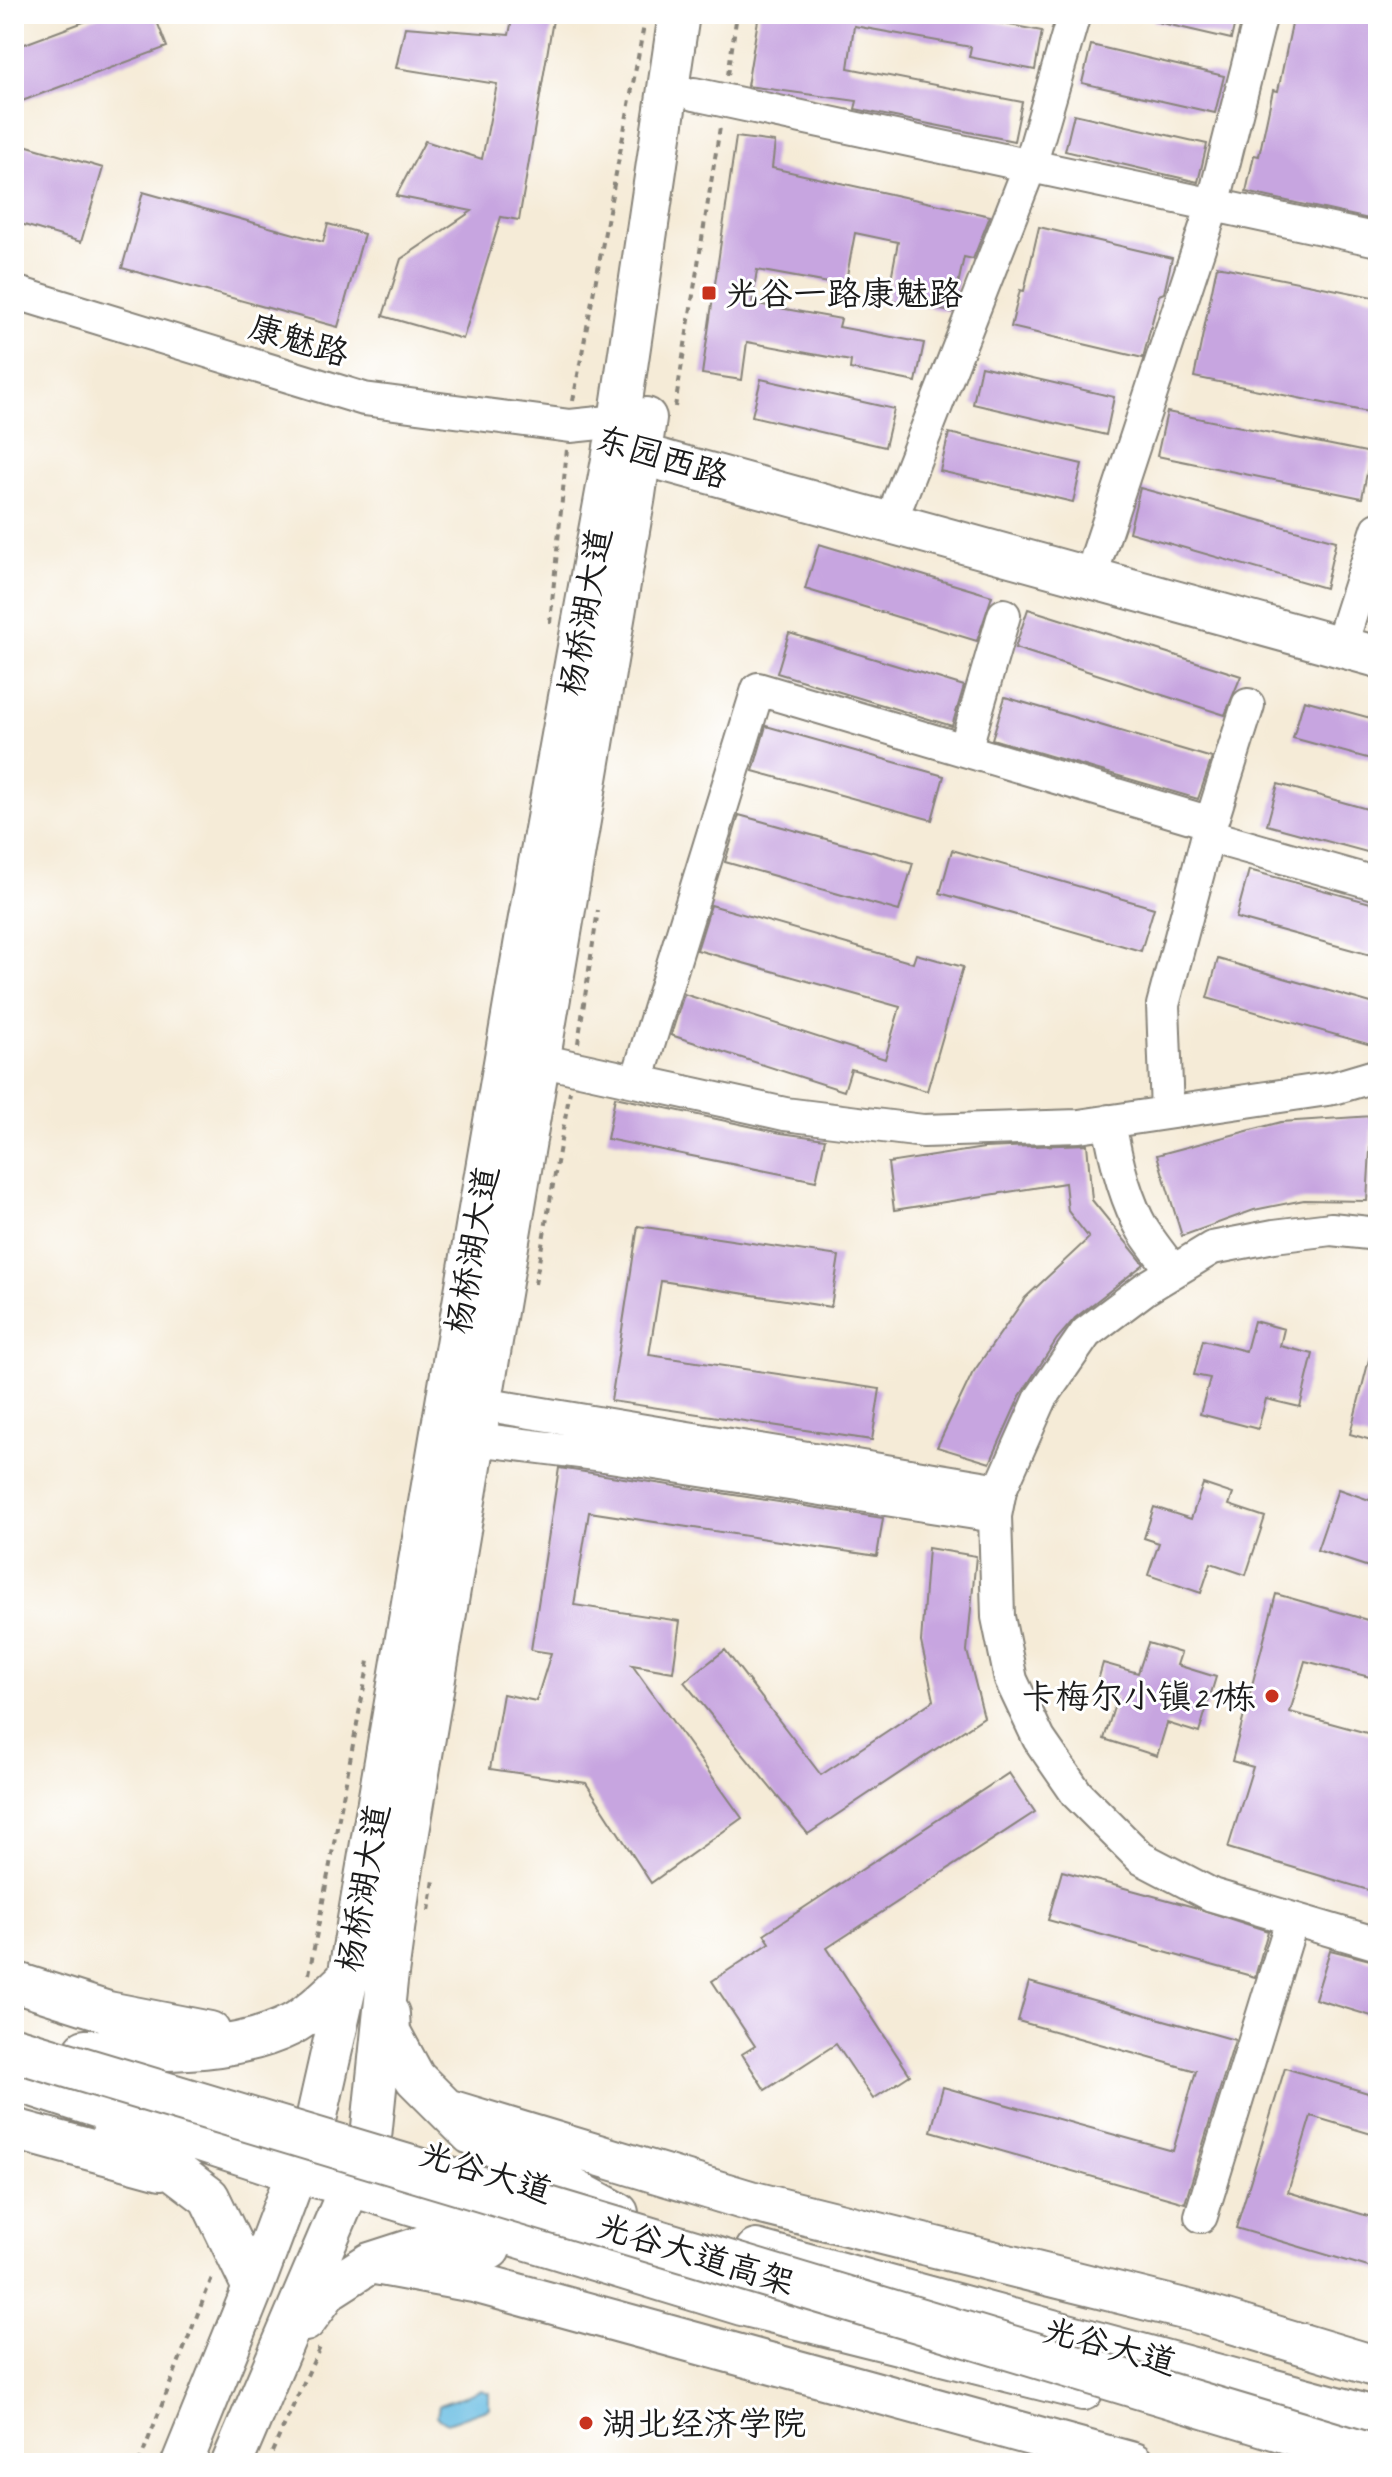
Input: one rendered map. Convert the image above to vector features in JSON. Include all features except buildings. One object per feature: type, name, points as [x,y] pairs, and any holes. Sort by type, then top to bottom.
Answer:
[{"type":"highway","name":"光谷大道高架","points":[[14,2049],[1378,2458]]},
{"type":"highway","name":"光谷大道高架","points":[[22,2078],[512,2215],[1311,2463]]},
{"type":"main road","name":"杨桥湖大道","points":[[629,438],[679,14]]},
{"type":"main road","name":"杨桥湖大道","points":[[232,2463],[371,2137],[368,1980],[629,438],[694,94],[706,14]]},
{"type":"main road","name":"东园西路","points":[[629,438],[899,500],[1362,633]]},
{"type":"main road","name":"东园西路","points":[[629,438],[1378,657]]},
{"type":"main road","name":"杨桥湖大道","points":[[182,2463],[298,2173],[400,1885],[479,1422],[523,1055]]},
{"type":"main road","points":[[85,2050],[181,2050],[249,2040],[292,2024],[368,1980],[390,2032],[415,2078],[471,2134],[618,2213]]},
{"type":"main road","points":[[14,1982],[108,2012],[249,2040]]},
{"type":"main road","name":"光谷大道","points":[[14,2029],[618,2213],[1378,2418]]},
{"type":"main road","points":[[22,2078],[105,2118],[209,2197],[253,2288]]},
{"type":"main road","name":"光谷大道","points":[[22,2078],[298,2173],[351,2186],[589,2260],[762,2310],[1175,2413],[1340,2463]]},
{"type":"main road","points":[[446,2109],[750,2201],[1225,2321],[1378,2367]]},
{"type":"main road","points":[[14,2129],[178,2173]]},
{"type":"main road","points":[[278,2356],[328,2290],[370,2263],[432,2243],[589,2260]]},
{"type":"main road","points":[[370,2263],[474,2282],[1133,2463]]},
{"type":"main road","points":[[929,2297],[1225,2321]]},
{"type":"main road","points":[[762,2310],[843,2359],[942,2410]]},
{"type":"street","points":[[899,500],[1030,166],[1074,14]]},
{"type":"street","points":[[1097,557],[1213,205],[1261,14]]},
{"type":"street","points":[[694,94],[1378,240]]},
{"type":"street","name":"康魅路","points":[[14,292],[364,399],[570,426]]},
{"type":"street","name":"东园西路","points":[[570,426],[629,438]]},
{"type":"street","points":[[1362,633],[1378,529]]},
{"type":"street","points":[[965,750],[1004,615]]},
{"type":"street","points":[[637,1081],[758,689],[965,750],[1378,884]]},
{"type":"street","points":[[1167,1112],[1163,1005],[1209,830],[1248,705]]},
{"type":"street","points":[[523,1055],[785,1114],[923,1131],[1079,1126],[1334,1088],[1378,1075]]},
{"type":"street","points":[[1109,1121],[1114,1155],[1142,1229],[1173,1271]]},
{"type":"street","points":[[1378,1234],[1331,1229],[1212,1248],[1146,1288],[1086,1333],[1041,1398],[998,1503],[998,1617],[1011,1680],[1039,1739],[1077,1794],[1141,1858],[1212,1895],[1378,1944]]},
{"type":"street","points":[[479,1422],[604,1455],[998,1503]]},
{"type":"street","points":[[1201,2216],[1292,1920]]},
{"type":"path","points":[[139,2463],[210,2286],[226,2230]]},
{"type":"path","points":[[267,2463],[323,2341]]},
{"type":"water","points":[[481,2390],[489,2393],[489,2408],[447,2423],[437,2416],[439,2405]]},
{"type":"place","name":"光谷一路康魅路","points":[[709,293]]},
{"type":"place","name":"卡梅尔小镇21栋","points":[[1272,1696]]},
{"type":"place","name":"湖北经济学院","points":[[586,2423]]}]
